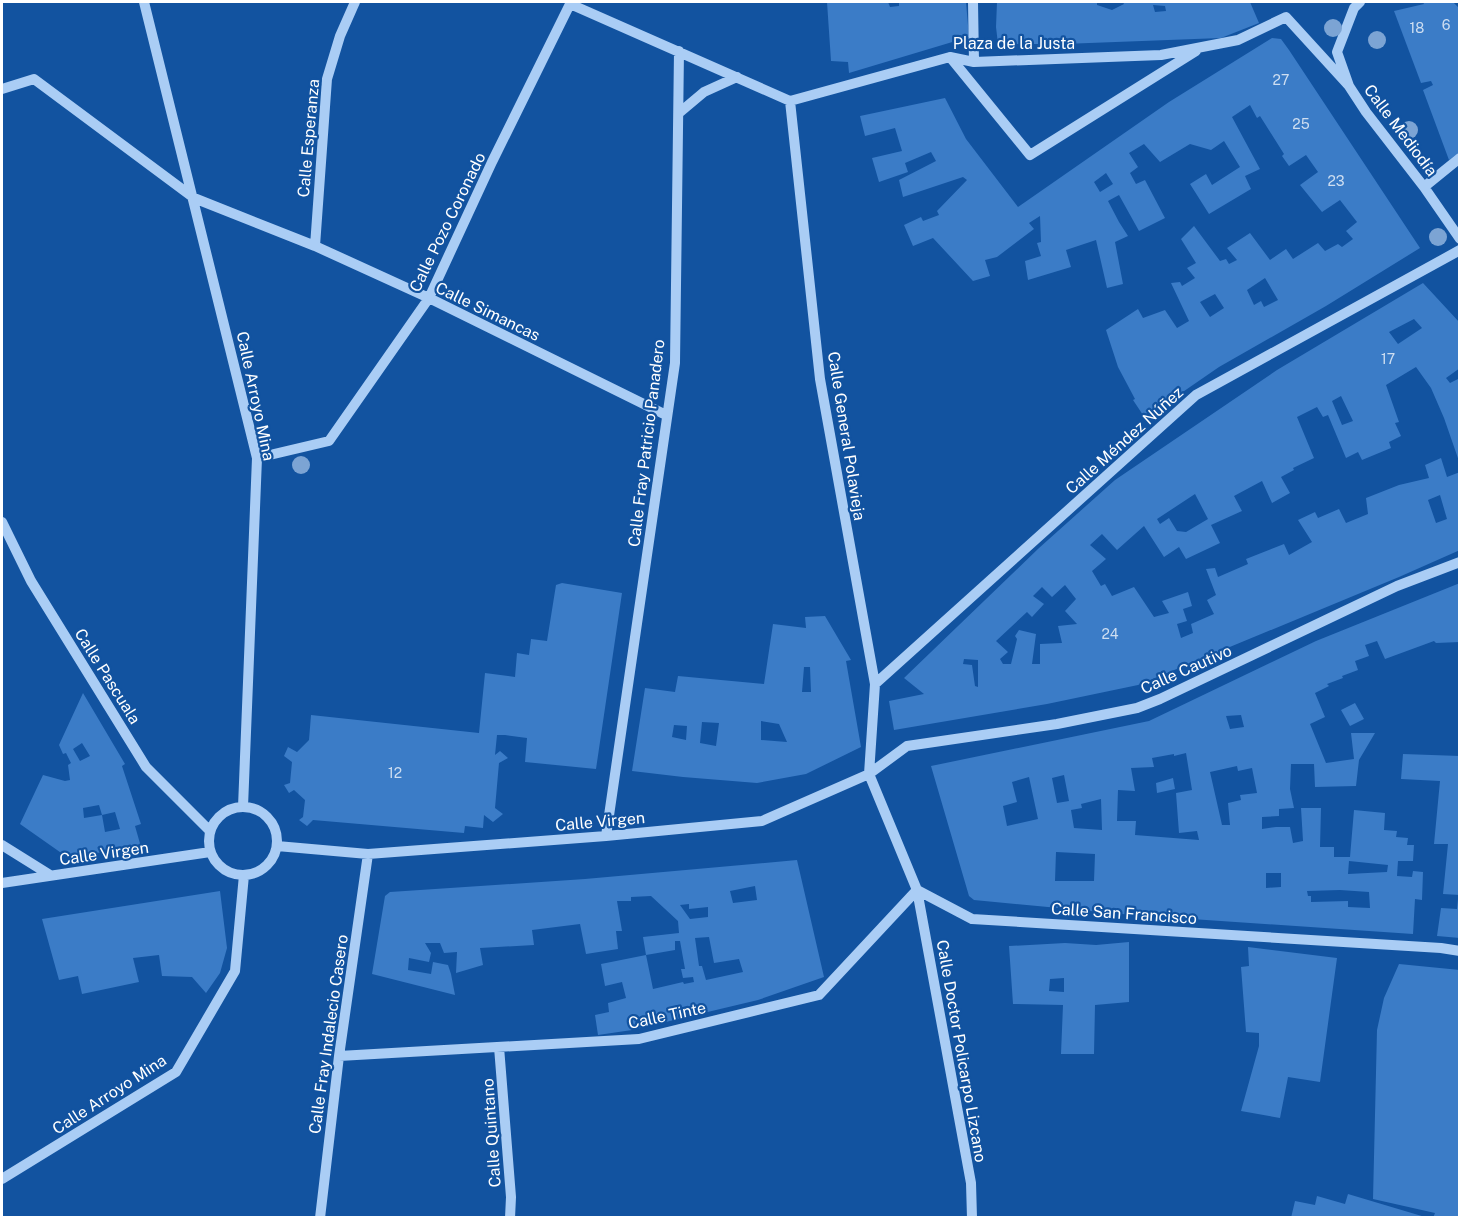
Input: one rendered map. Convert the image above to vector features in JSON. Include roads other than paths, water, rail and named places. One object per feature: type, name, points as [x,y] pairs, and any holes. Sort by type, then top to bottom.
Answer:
[{"type":"street","name":"Calle Arroyo Mina","points":[[144,2],[257,458],[243,807]]},
{"type":"street","name":"Calle Esperanza","points":[[315,246],[327,79],[340,36],[355,2]]},
{"type":"street","points":[[973,2],[974,62]]},
{"type":"street","name":"Calle Mediodía","points":[[1360,2],[1354,8],[1337,52],[1349,86],[1460,239]]},
{"type":"street","points":[[571,3],[790,101]]},
{"type":"street","name":"Calle Pozo Coronado","points":[[257,458],[329,441],[429,298],[492,162],[571,3]]},
{"type":"street","name":"Plaza de la Justa","points":[[790,101],[950,57],[974,62],[1161,55],[1238,40],[1286,16],[1349,86]]},
{"type":"street","points":[[950,57],[1030,155],[1201,47]]},
{"type":"street","name":"Calle Fray Patricio Panadero","points":[[606,836],[675,363],[680,51]]},
{"type":"street","points":[[679,112],[704,92],[737,77]]},
{"type":"street","name":"Calle Simancas","points":[[2,89],[34,79],[194,198],[315,246],[429,298],[666,415]]},
{"type":"street","name":"Calle General Polavieja","points":[[790,101],[820,379],[875,684],[869,774]]},
{"type":"street","points":[[1424,187],[1460,158]]},
{"type":"street","name":"Calle Méndez Núñez","points":[[875,684],[1196,395],[1460,250]]},
{"type":"street","name":"Calle Pascuala","points":[[2,522],[31,581],[146,766],[210,831]]},
{"type":"street","name":"Calle Cautivo","points":[[907,746],[1057,724],[1137,708],[1161,699],[1397,586],[1460,562]]},
{"type":"street","name":"Calle Virgen","points":[[277,846],[368,854],[606,836],[762,821],[869,774],[907,746]]},
{"type":"street","points":[[869,774],[918,890]]},
{"type":"street","points":[[243,807],[255,808],[265,815],[273,824],[277,834],[277,846],[266,867],[256,873],[244,875],[233,874],[215,862],[208,842],[215,821],[223,813],[232,808],[243,807]]},
{"type":"street","points":[[2,845],[50,876]]},
{"type":"street","name":"Calle Virgen","points":[[2,882],[210,852]]},
{"type":"street","name":"Calle Fray Indalecio Casero","points":[[320,1218],[339,1056],[368,854]]},
{"type":"street","name":"Calle Arroyo Mina","points":[[2,1179],[176,1072],[235,971],[244,875]]},
{"type":"street","name":"Calle San Francisco","points":[[918,890],[972,919],[1460,951]]},
{"type":"street","name":"Calle Tinte","points":[[339,1056],[639,1039],[819,995],[918,890]]},
{"type":"street","name":"Calle Doctor Policarpo Lizcano","points":[[918,890],[971,1183],[972,1218]]},
{"type":"street","name":"Calle Quintano","points":[[499,1047],[511,1197],[510,1218]]}]
